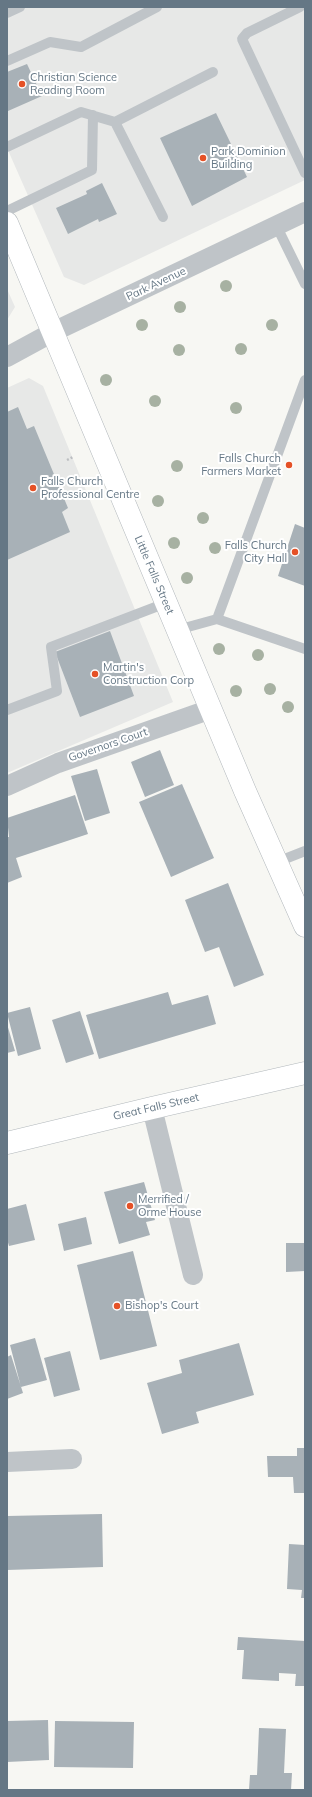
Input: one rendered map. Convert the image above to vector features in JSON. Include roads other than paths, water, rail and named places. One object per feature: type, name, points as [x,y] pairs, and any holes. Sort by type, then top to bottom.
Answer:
[{"type":"street","name":"Park Avenue","points":[[7,357],[53,332],[277,227],[305,212]]},
{"type":"street","name":"Little Falls Street","points":[[7,223],[210,709],[305,926]]},
{"type":"street","name":"Governors Court","points":[[7,786],[58,763],[210,709]]},
{"type":"street","name":"Great Falls Street","points":[[7,1143],[152,1108],[305,1074]]},
{"type":"street","points":[[152,1108],[193,1274]]},
{"type":"street","points":[[7,1462],[72,1459]]},
{"type":"lane","points":[[7,13],[20,7]]},
{"type":"lane","points":[[7,61],[50,42],[81,47],[157,7]]},
{"type":"lane","points":[[300,7],[247,33],[242,39],[305,173]]},
{"type":"lane","points":[[7,147],[81,112],[115,122],[213,72]]},
{"type":"lane","points":[[7,211],[92,170],[93,116]]},
{"type":"lane","points":[[115,122],[163,217]]},
{"type":"lane","points":[[277,227],[305,284]]},
{"type":"lane","points":[[217,619],[305,380]]},
{"type":"lane","points":[[7,710],[58,691],[52,646],[166,603]]},
{"type":"lane","points":[[177,630],[217,619],[305,649]]},
{"type":"lane","points":[[277,862],[305,851]]},
{"type":"place","name":"Christian Science Reading Room","points":[[22,84]]},
{"type":"place","name":"Park Dominion Building","points":[[203,158]]},
{"type":"place","name":"Falls Church Farmers Market","points":[[289,465]]},
{"type":"place","name":"Falls Church Professional Centre","points":[[33,488]]},
{"type":"place","name":"Falls Church City Hall","points":[[295,552]]},
{"type":"place","name":"Martin's Construction Corp","points":[[95,674]]},
{"type":"place","name":"Merrified / Orme House","points":[[130,1206]]},
{"type":"place","name":"Bishop's Court","points":[[117,1306]]}]
